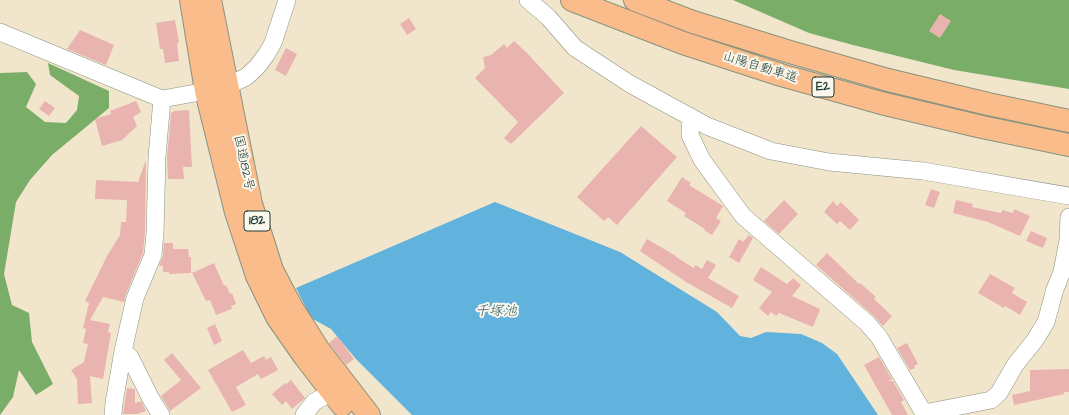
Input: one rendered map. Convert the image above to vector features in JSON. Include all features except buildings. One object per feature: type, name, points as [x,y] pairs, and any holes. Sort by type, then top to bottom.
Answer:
[{"type":"highway","name":"国道182号","points":[[191,0],[206,91],[236,212],[257,276],[277,317],[305,357],[350,415]]},
{"type":"highway","name":"国道182号","points":[[210,0],[252,204],[272,270],[292,308],[318,349],[369,415]]},
{"type":"highway","name":"山陽自動車道","points":[[635,0],[692,22],[888,80],[988,104],[1069,121]]},
{"type":"highway","name":"山陽自動車道","points":[[578,2],[683,43],[781,75],[882,103],[982,127],[1069,145]]},
{"type":"street","points":[[0,32],[162,99],[227,86],[246,77],[257,67],[273,43],[287,0]]},
{"type":"street","points":[[528,0],[548,17],[575,48],[630,84],[708,126],[771,151],[830,162],[923,171],[1069,196]]},
{"type":"street","points":[[113,415],[123,351],[135,298],[153,255],[157,157],[162,99]]},
{"type":"street","points":[[691,117],[690,135],[702,160],[743,216],[867,324],[883,343],[924,414],[991,400],[999,393],[1015,365],[1035,340],[1046,322],[1054,289],[1062,272],[1068,240],[1069,217]]},
{"type":"street","points":[[123,351],[130,357],[151,399],[161,415]]},
{"type":"street","points":[[304,415],[314,402],[332,392]]},
{"type":"green space","points":[[733,0],[1069,0],[1069,89],[954,70],[853,45],[809,33]]},
{"type":"green space","points":[[48,63],[109,91],[109,108],[52,155],[30,180],[16,202],[4,274],[12,305],[29,313],[32,342],[53,384],[36,395],[19,370],[13,397],[0,415],[0,73],[27,72],[36,84],[26,107],[45,122],[66,123],[77,110],[79,96],[50,75]]},
{"type":"water","name":"千塚池","points":[[495,202],[620,252],[717,312],[740,336],[751,338],[766,332],[801,334],[822,343],[837,354],[878,415],[412,415],[356,359],[331,329],[311,318],[296,288]]}]
